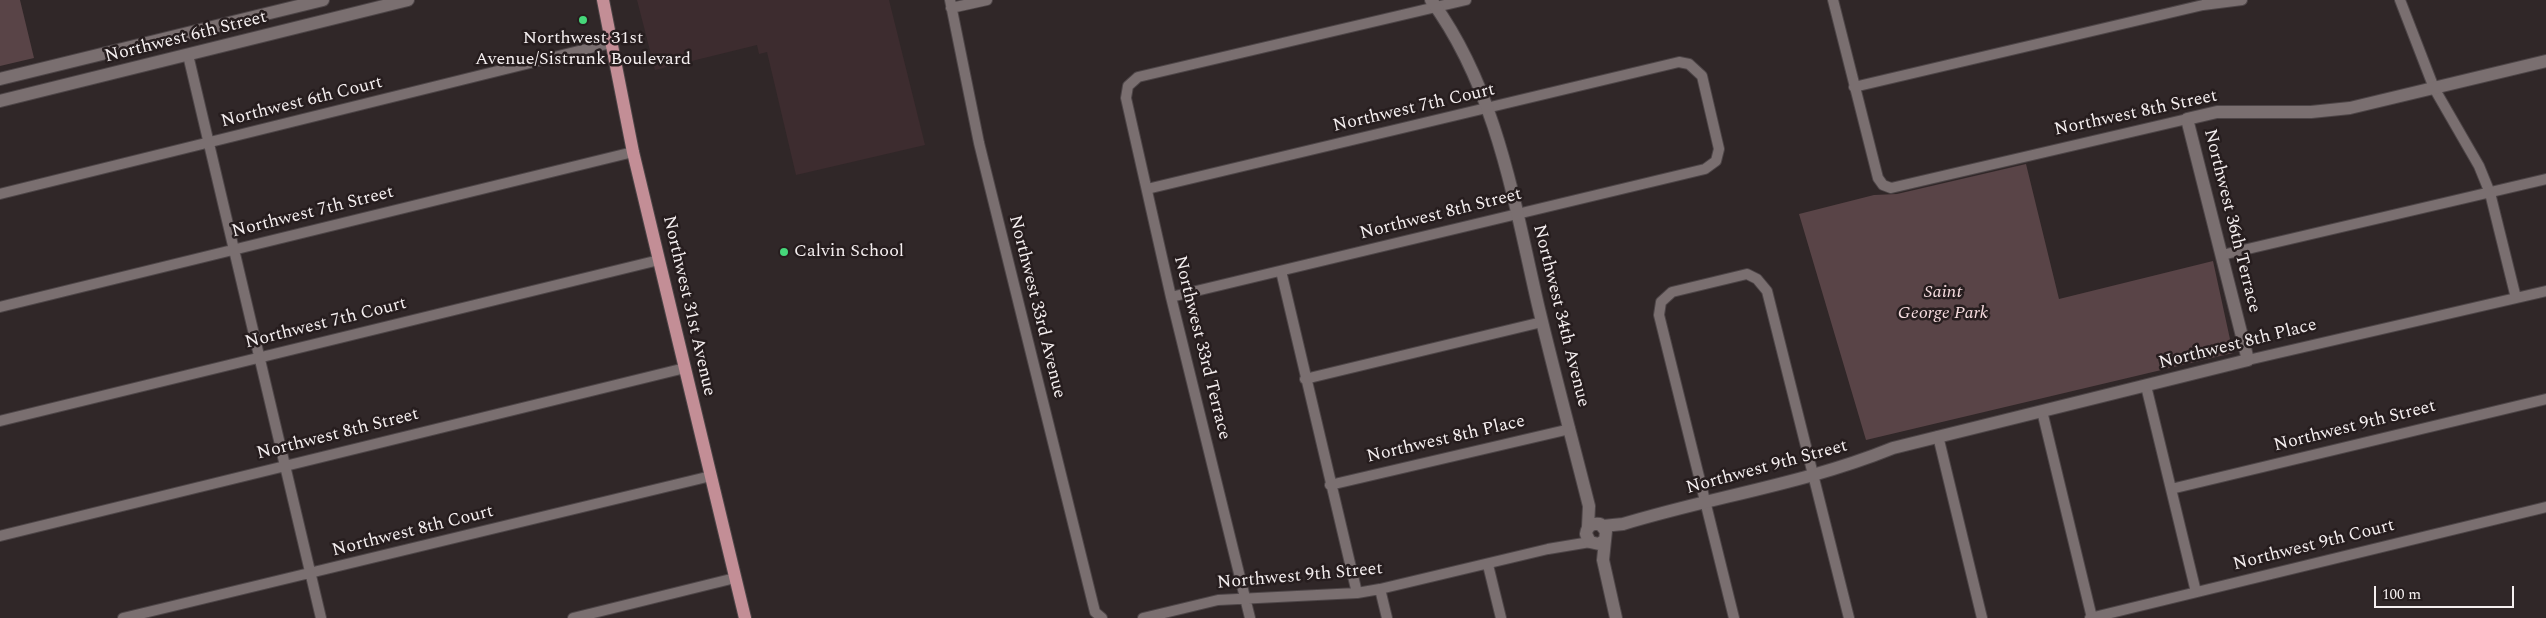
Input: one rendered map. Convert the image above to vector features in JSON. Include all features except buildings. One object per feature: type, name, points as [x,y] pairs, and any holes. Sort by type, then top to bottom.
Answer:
[{"type":"main road","name":"Northwest 31st Avenue","points":[[603,0],[633,152],[745,618]]},
{"type":"street","name":"Northwest 6th Street","points":[[0,79],[323,0]]},
{"type":"street","name":"Northwest 6th Street","points":[[0,101],[408,0]]},
{"type":"street","points":[[951,4],[987,0]]},
{"type":"street","points":[[1434,4],[1466,0]]},
{"type":"street","points":[[1833,0],[1854,87],[2202,5],[2242,0]]},
{"type":"street","points":[[2400,0],[2434,88],[2479,166],[2490,193],[2516,298]]},
{"type":"street","name":"Northwest 33rd Avenue","points":[[951,4],[984,162],[1095,612],[1102,618]]},
{"type":"street","name":"Northwest 33rd Terrace","points":[[1250,618],[1146,189],[1126,98],[1128,86],[1138,77],[1434,4]]},
{"type":"street","name":"Northwest 34th Avenue","points":[[1434,4],[1480,86],[1488,108],[1517,214],[1542,322],[1596,534]]},
{"type":"street","name":"Northwest 6th Court","points":[[0,194],[611,43]]},
{"type":"street","points":[[188,55],[207,143],[260,357],[321,618]]},
{"type":"street","name":"Northwest 8th Street","points":[[1854,87],[1878,178],[1883,185],[1891,188],[2217,112],[2311,112],[2350,108],[2546,61]]},
{"type":"street","name":"Northwest 7th Court","points":[[1146,189],[1679,62],[1689,64],[1702,76],[1719,149],[1716,161]]},
{"type":"street","name":"Northwest 36th Terrace","points":[[2187,119],[2248,360]]},
{"type":"street","name":"Northwest 7th Street","points":[[0,307],[633,152]]},
{"type":"street","name":"Northwest 8th Street","points":[[1171,297],[1705,169],[1716,161]]},
{"type":"street","points":[[2222,255],[2546,179]]},
{"type":"street","name":"Northwest 7th Court","points":[[0,421],[659,260]]},
{"type":"street","points":[[1281,271],[1357,592]]},
{"type":"street","points":[[1734,618],[1659,315],[1661,302],[1672,292],[1746,274],[1757,280],[1767,291],[1849,618]]},
{"type":"street","name":"Northwest 8th Place","points":[[1938,436],[2248,360],[2546,291]]},
{"type":"street","points":[[1305,378],[1542,322]]},
{"type":"street","name":"Northwest 8th Street","points":[[0,536],[685,368]]},
{"type":"street","points":[[2146,386],[2196,592]]},
{"type":"street","name":"Northwest 9th Street","points":[[2171,489],[2546,398]]},
{"type":"street","points":[[2042,411],[2091,618]]},
{"type":"street","name":"Northwest 8th Place","points":[[1330,484],[1570,429]]},
{"type":"street","points":[[1938,436],[1982,618]]},
{"type":"street","name":"Northwest 9th Street","points":[[1143,618],[1218,600],[1380,589],[1488,565],[1573,539],[1596,534],[1611,526],[1814,477],[1893,448],[1938,436]]},
{"type":"street","name":"Northwest 8th Court","points":[[124,618],[711,476]]},
{"type":"street","name":"Northwest 9th Court","points":[[2091,618],[2546,507]]},
{"type":"street","points":[[1596,534],[1616,618]]},
{"type":"street","points":[[1488,565],[1500,618]]},
{"type":"street","points":[[573,618],[736,578]]},
{"type":"street","points":[[1380,589],[1388,618]]},
{"type":"shaded area","points":[[637,0],[889,0],[925,145],[796,175],[767,52],[759,54],[757,45],[655,70]]},
{"type":"green space","points":[[0,0],[20,0],[34,58],[0,66]]},
{"type":"green space","name":"Saint George Park","points":[[2026,164],[2059,299],[2213,261],[2233,353],[1866,440],[1799,214],[1874,195],[1897,194]]},
{"type":"place","name":"Northwest 31st Avenue/Sistrunk Boulevard","points":[[583,20]]},
{"type":"place","name":"Calvin School","points":[[784,252]]}]
